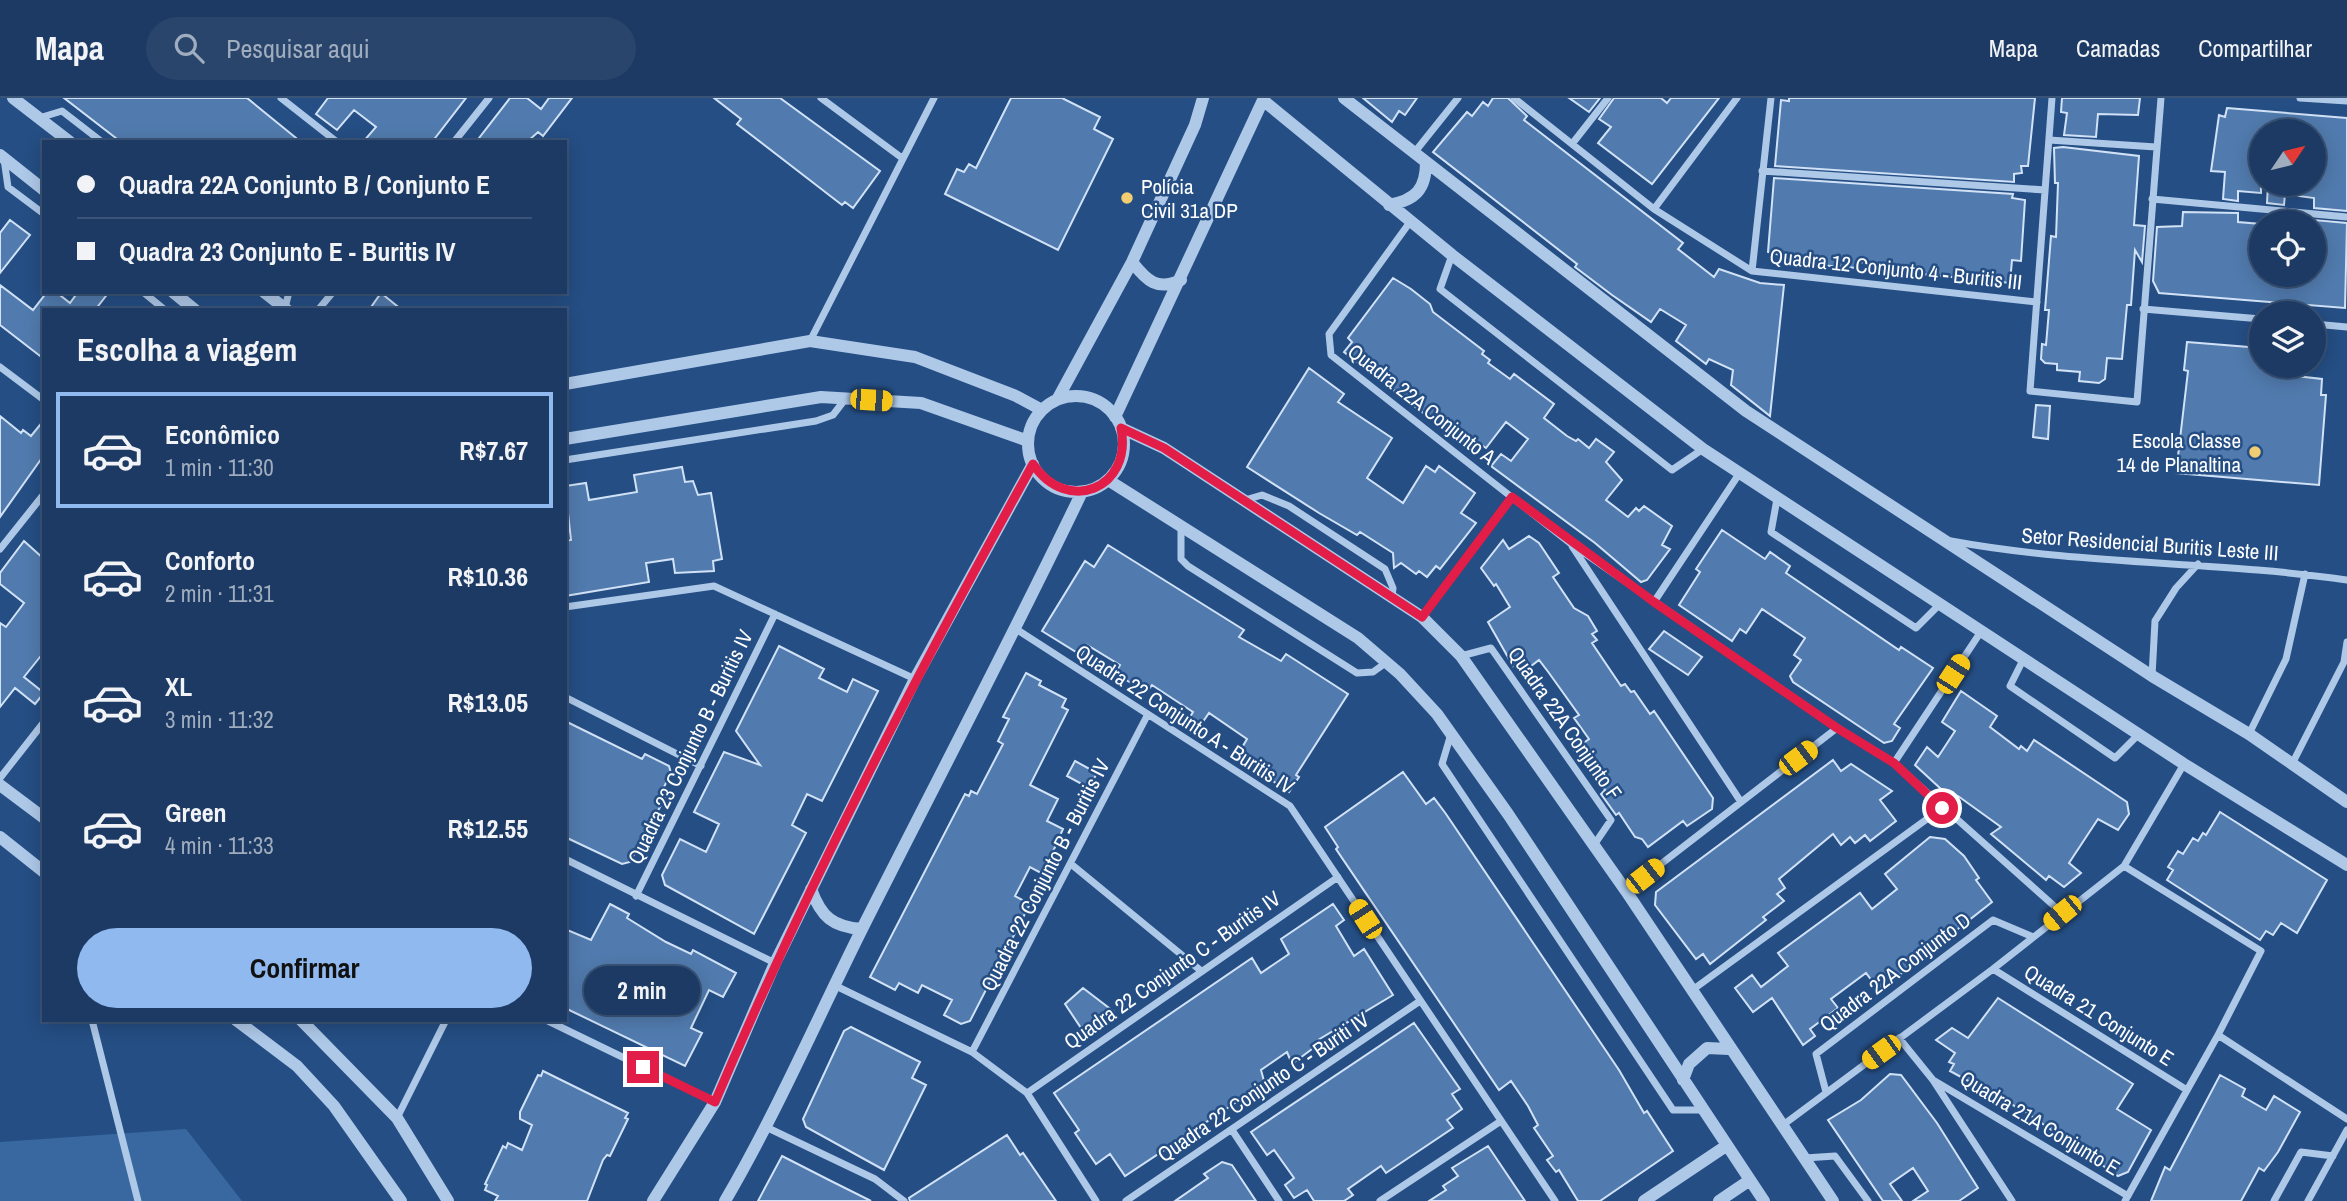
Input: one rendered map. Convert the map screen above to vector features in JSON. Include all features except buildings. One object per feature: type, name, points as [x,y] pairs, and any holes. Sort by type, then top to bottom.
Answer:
[{"type":"street","points":[[281,98],[334,140]]},
{"type":"street","points":[[292,107],[300,98]]},
{"type":"street","points":[[456,140],[489,98]]},
{"type":"street","points":[[821,98],[902,158]]},
{"type":"street","points":[[810,341],[934,98]]},
{"type":"street","points":[[1057,400],[1132,262],[1195,125],[1203,98]]},
{"type":"street","points":[[1344,98],[1746,411],[1866,492],[1950,541],[2152,676],[2249,734],[2347,802]]},
{"type":"street","points":[[1414,153],[1458,98]]},
{"type":"street","points":[[1514,98],[1654,209],[1752,271],[1771,98]]},
{"type":"street","points":[[1572,144],[1608,98]]},
{"type":"street","points":[[1654,209],[1737,98]]},
{"type":"street","points":[[2052,98],[2030,391],[2137,402],[2161,98]]},
{"type":"street","points":[[2300,98],[2347,101]]},
{"type":"street","points":[[16,99],[67,140]]},
{"type":"street","points":[[1833,1201],[1690,992],[1626,891],[1461,656],[1422,617],[1164,448],[1118,422],[1104,405],[1089,398],[1073,396],[1057,400],[1042,410],[1030,430],[1028,441],[1033,464],[1053,485],[1082,492],[1108,480],[1123,456],[1118,422],[1264,100],[1452,256],[1703,449],[2184,764],[2347,865]]},
{"type":"street","points":[[39,118],[62,111],[100,140]]},
{"type":"street","points":[[2049,140],[2156,147]]},
{"type":"street","points":[[2,157],[42,188]]},
{"type":"street","points":[[2,157],[8,187],[42,212]]},
{"type":"street","points":[[1389,205],[1411,200],[1417,195],[1424,185],[1426,162]]},
{"type":"street","points":[[1762,171],[2045,190]]},
{"type":"street","points":[[2152,200],[2347,217]]},
{"type":"street","name":"Quadra 22A Conjunto A","points":[[1410,222],[1329,334],[1331,355],[1570,543],[1837,728],[1894,763],[2062,913]]},
{"type":"street","points":[[1452,256],[1440,289],[1672,470],[1703,449]]},
{"type":"street","points":[[1132,262],[1147,280],[1156,286],[1167,287],[1181,281]]},
{"type":"street","name":"Quadra 12 Conjunto 4 - Buritis III","points":[[1752,271],[2037,302]]},
{"type":"street","points":[[146,294],[163,308]]},
{"type":"street","points":[[175,294],[193,308]]},
{"type":"street","points":[[267,294],[285,308]]},
{"type":"street","points":[[320,308],[330,294]]},
{"type":"street","points":[[2143,309],[2249,318]]},
{"type":"street","points":[[2326,325],[2347,327]]},
{"type":"street","points":[[567,384],[810,341],[915,357],[1016,396],[1042,410]]},
{"type":"street","points":[[0,366],[42,398]]},
{"type":"street","points":[[567,439],[821,397],[921,403],[1028,441]]},
{"type":"street","points":[[567,460],[817,421],[833,415],[846,398]]},
{"type":"street","points":[[653,1201],[715,1102],[775,963],[915,679],[1033,464]]},
{"type":"street","points":[[1654,602],[1739,474]]},
{"type":"street","points":[[1108,480],[1358,638],[1387,662],[1437,714],[1764,1201]]},
{"type":"street","points":[[725,1201],[768,1128],[862,929],[1016,629],[1082,492]]},
{"type":"street","points":[[1244,500],[1262,495],[1289,506],[1385,569],[1393,588],[1392,597]]},
{"type":"street","points":[[0,549],[42,496]]},
{"type":"street","points":[[1422,617],[1512,497]]},
{"type":"street","points":[[1777,499],[1771,532],[1916,628],[1940,604]]},
{"type":"street","points":[[1181,526],[1181,559],[1188,566],[1357,673],[1373,672],[1387,662]]},
{"type":"street","name":"Setor Residencial Buritis Leste III","points":[[1950,541],[1999,550],[2198,564],[2347,580]]},
{"type":"street","points":[[1570,543],[1741,802]]},
{"type":"street","points":[[2152,676],[2155,621],[2176,588],[2198,564]]},
{"type":"street","points":[[2249,734],[2286,659],[2305,574]]},
{"type":"street","points":[[567,607],[714,586],[915,679]]},
{"type":"street","name":"Quadra 23 Conjunto B - Buritis IV","points":[[636,896],[775,614]]},
{"type":"street","name":"Quadra 22 Conjunto A - Buritis IV","points":[[1016,629],[1290,806],[1555,1201]]},
{"type":"street","points":[[1894,763],[1983,630]]},
{"type":"street","points":[[2292,764],[2344,662],[2347,642]]},
{"type":"street","name":"Quadra 22A Conjunto F","points":[[1461,656],[1491,648],[1611,820],[1594,845]]},
{"type":"street","points":[[2024,657],[2010,686],[2115,758],[2139,734]]},
{"type":"street","points":[[567,698],[701,766]]},
{"type":"street","name":"Quadra 22 Conjunto B - Buritis IV","points":[[972,1052],[1148,714]]},
{"type":"street","points":[[0,778],[42,725]]},
{"type":"street","points":[[1626,891],[1837,728]]},
{"type":"street","points":[[1451,733],[1441,764],[1673,1110],[1703,1110]]},
{"type":"street","points":[[1783,1125],[1993,970],[2124,866],[2184,764]]},
{"type":"street","points":[[0,785],[42,816]]},
{"type":"street","points":[[1690,992],[1942,808]]},
{"type":"street","points":[[0,837],[42,870]]},
{"type":"street","points":[[567,860],[775,963]]},
{"type":"street","points":[[1071,864],[1200,970]]},
{"type":"street","points":[[2124,866],[2260,950],[2218,1035],[2127,1199]]},
{"type":"street","name":"Quadra 22 Conjunto C - Buritis IV","points":[[1027,1093],[1200,970],[1338,877]]},
{"type":"street","points":[[811,889],[816,904],[828,919],[840,927],[862,929]]},
{"type":"street","name":"Quadra 22A Conjunto D","points":[[1825,1092],[1816,1054],[1993,920],[2033,937]]},
{"type":"street","name":"Quadra 21 Conjunto E","points":[[1993,970],[2187,1090]]},
{"type":"street","points":[[836,986],[972,1052],[1027,1093],[1096,1201]]},
{"type":"street","name":"Quadra 22 Conjunto C - Buriti IV","points":[[1126,1201],[1420,1002]]},
{"type":"street","points":[[93,1022],[138,1201]]},
{"type":"street","points":[[239,1022],[297,1066],[334,1106],[401,1201]]},
{"type":"street","points":[[303,1022],[397,1118],[448,1201]]},
{"type":"street","points":[[397,1118],[445,1022]]},
{"type":"street","points":[[550,1022],[715,1102]]},
{"type":"street","points":[[2218,1035],[2347,1119]]},
{"type":"street","points":[[1899,1038],[1933,1080],[2012,1201]]},
{"type":"street","points":[[1683,1080],[1689,1064],[1707,1048],[1729,1049]]},
{"type":"street","name":"Quadra 21A Conjunto E","points":[[1933,1080],[2127,1199]]},
{"type":"street","points":[[1380,1201],[1501,1121]]},
{"type":"street","points":[[768,1128],[875,1179],[903,1201]]},
{"type":"street","points":[[1232,1130],[1279,1201]]},
{"type":"street","points":[[2308,1201],[2347,1130]]},
{"type":"street","points":[[1644,1201],[1726,1146]]},
{"type":"street","points":[[2274,1201],[2301,1152],[2333,1156]]},
{"type":"street","points":[[1805,1158],[1835,1156],[1868,1201]]},
{"type":"street","points":[[1719,1201],[1750,1180]]},
{"type":"shaded area","points":[[186,1129],[242,1201],[0,1201],[0,1142]]},
{"type":"place","name":"Polícia Civil 31a DP","points":[[1127,198]]},
{"type":"place","name":"Escola Classe 14 de Planaltina","points":[[2255,452]]},
{"type":"route","points":[[643,1067],[715,1102],[775,963],[915,679],[1033,464],[1041,476],[1067,491],[1082,492],[1096,488],[1108,480],[1123,456],[1121,428],[1164,448],[1422,617],[1512,497],[1570,543],[1654,602],[1837,728],[1894,763],[1942,808]]}]
